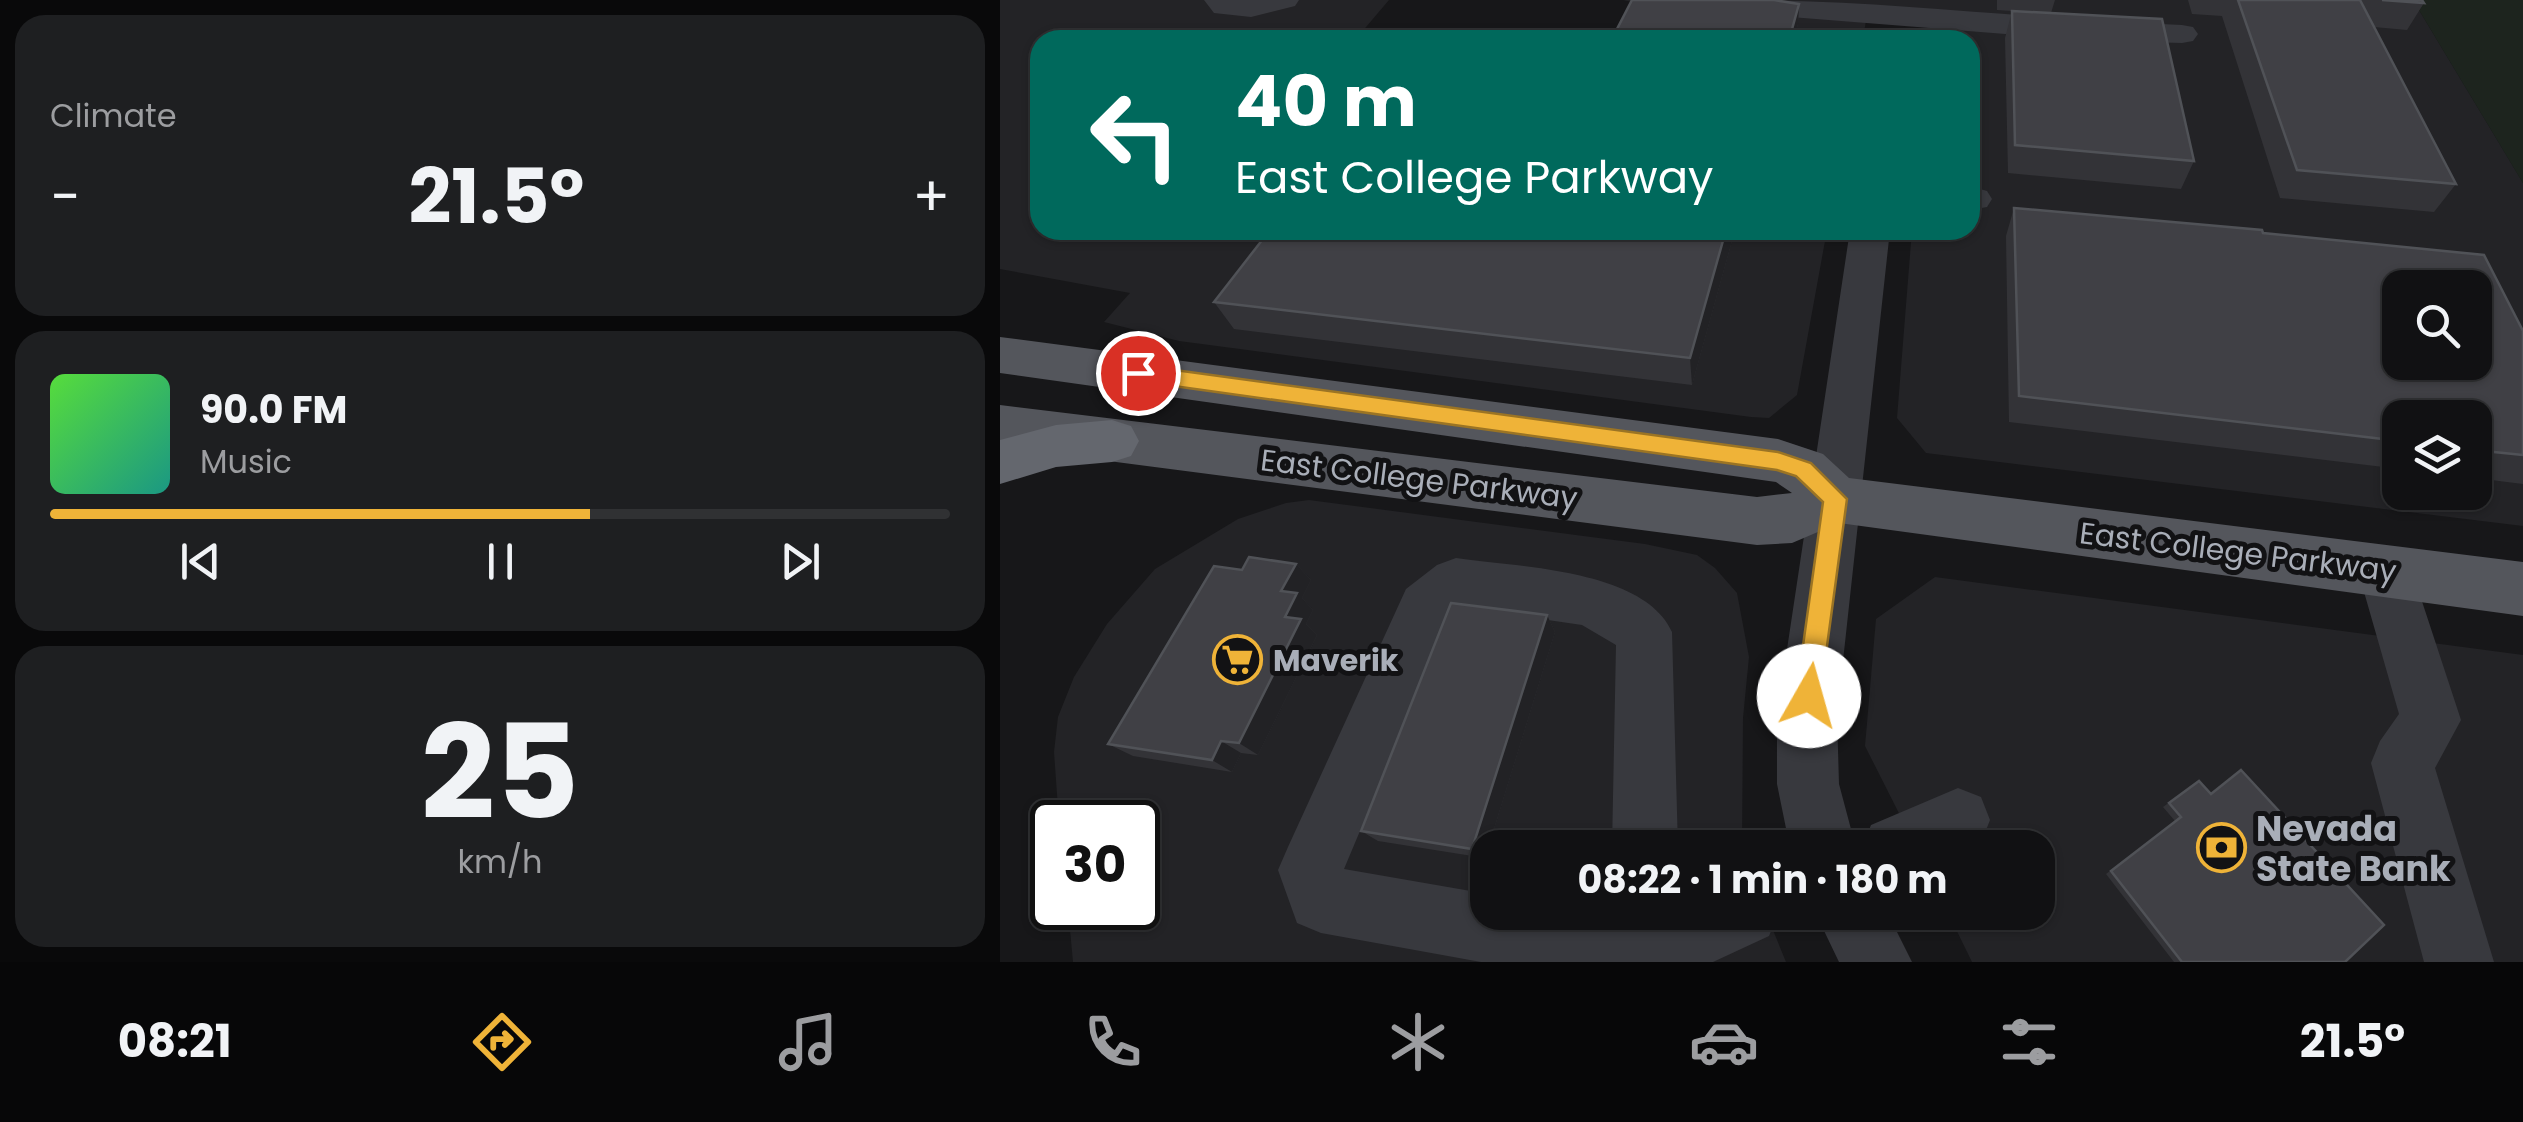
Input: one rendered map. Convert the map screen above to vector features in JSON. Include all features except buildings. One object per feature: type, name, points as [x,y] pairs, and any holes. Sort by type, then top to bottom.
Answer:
[{"type":"highway","points":[[1000,462],[1056,446],[1112,441]]},
{"type":"main road","points":[[1000,355],[1778,461],[1804,470],[1835,499]]},
{"type":"main road","name":"East College Parkway","points":[[1000,426],[1757,521],[1792,519],[1835,499],[2523,589]]},
{"type":"street","points":[[1219,0],[1224,7],[1252,8],[1284,0]]},
{"type":"street","points":[[1752,5],[1898,19],[2182,34]]},
{"type":"street","points":[[1818,830],[1810,800],[1806,739],[1869,240]]},
{"type":"street","points":[[2385,571],[2430,720],[2402,763],[2454,959]]},
{"type":"street","points":[[1470,922],[1321,899],[1311,870],[1426,607],[1456,582],[1592,602],[1644,632],[1645,830]]},
{"type":"street","points":[[1935,830],[1958,820]]},
{"type":"street","points":[[1523,930],[1627,946],[1683,930]]},
{"type":"street","points":[[1859,930],[1877,962]]},
{"type":"shaded area","points":[[1000,0],[1389,0],[1364,30],[1030,30],[1030,240],[1825,240],[1797,395],[1769,418],[1179,341],[1104,322],[1130,293],[1000,269]]},
{"type":"shaded area","points":[[1623,0],[2413,0],[2523,183],[2523,526],[2392,510],[2492,510],[2492,400],[2382,400],[2382,509],[1926,453],[1897,418],[1911,240],[1980,240],[1980,30],[1928,30],[1928,24],[1866,20],[1864,30],[1618,30],[1632,2]]},
{"type":"shaded area","points":[[2413,0],[2523,0],[2523,183]]},
{"type":"shaded area","points":[[1309,500],[1645,544],[1697,555],[1715,568],[1737,593],[1749,657],[1743,718],[1742,830],[1470,830],[1470,930],[1773,930],[1786,962],[1073,962],[1070,930],[1160,930],[1160,800],[1057,800],[1054,752],[1058,717],[1074,677],[1107,624],[1155,569],[1238,519],[1286,503]]},
{"type":"shaded area","points":[[1935,577],[2523,655],[2523,962],[1972,962],[1956,930],[2055,930],[2055,830],[1907,830],[1865,746],[1876,619]]},
{"type":"place","name":"Maverik","points":[[1238,660]]},
{"type":"place","name":"Nevada State Bank","points":[[2221,848]]},
{"type":"route","points":[[1138,373],[1792,464],[1814,477],[1835,499],[1809,696]]}]
